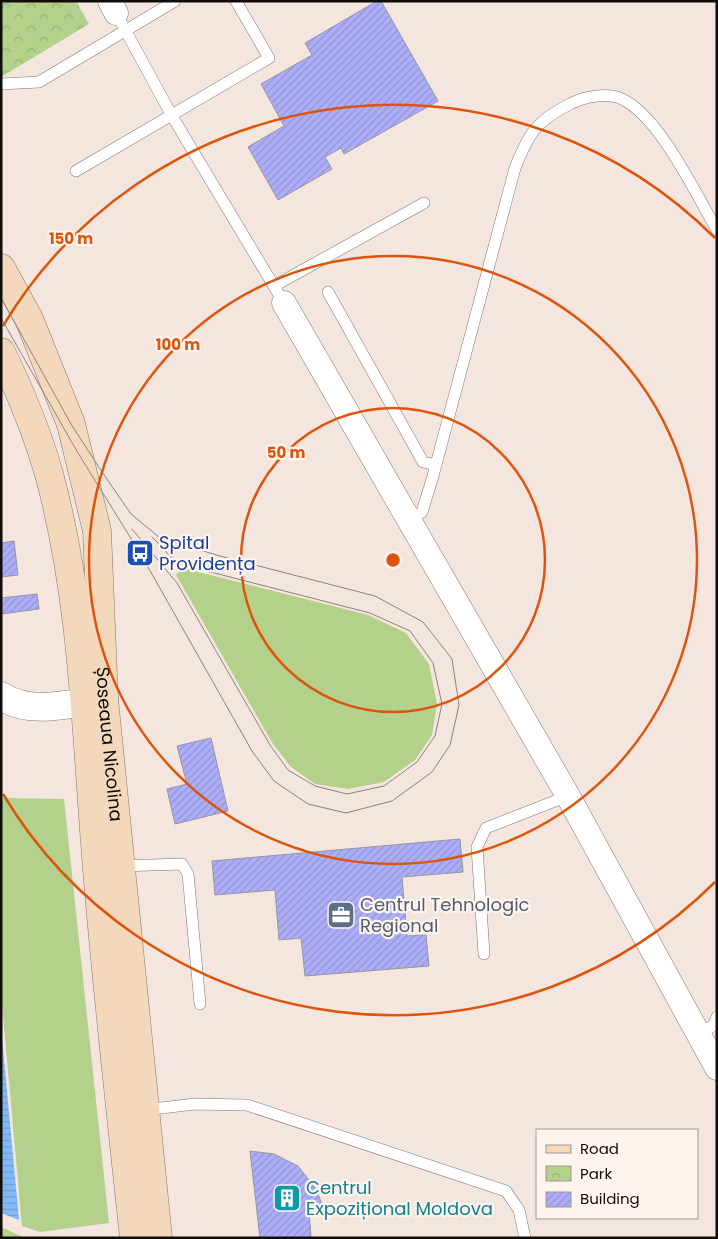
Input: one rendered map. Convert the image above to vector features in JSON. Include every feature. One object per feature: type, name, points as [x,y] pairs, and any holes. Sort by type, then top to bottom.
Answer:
[{"type":"main road","name":"Șoseaua Nicolina","points":[[1,268],[29,319],[71,424],[97,532],[95,700],[133,1111],[134,1238]]},
{"type":"main road","name":"Șoseaua Nicolina","points":[[1,352],[29,415],[49,473],[95,700]]},
{"type":"main road","name":"Șoseaua Nicolina","points":[[133,1111],[158,1238]]},
{"type":"street","points":[[279,294],[568,796],[717,1068]]},
{"type":"street","points":[[1,696],[7,700],[38,707],[95,700]]},
{"type":"lane","points":[[1,84],[39,82],[117,15],[175,1]]},
{"type":"lane","points":[[76,171],[269,58],[236,1]]},
{"type":"lane","points":[[117,15],[172,116],[279,294],[424,204]]},
{"type":"lane","points":[[410,519],[422,512],[436,466],[516,168],[527,138],[547,116],[575,101],[599,96],[620,98],[642,113],[666,142],[717,230]]},
{"type":"lane","points":[[328,292],[422,462],[436,466]]},
{"type":"lane","points":[[484,954],[477,846],[486,828],[568,796]]},
{"type":"lane","points":[[109,867],[182,864],[188,874],[200,1004]]},
{"type":"lane","points":[[699,1033],[713,1026],[717,1017]]},
{"type":"lane","points":[[133,1111],[195,1104],[247,1104],[506,1191],[519,1210],[525,1238]]},
{"type":"green space","points":[[1,1],[76,1],[89,24],[1,77]]},
{"type":"green space","points":[[183,568],[368,615],[406,633],[429,664],[437,704],[432,735],[415,760],[384,782],[348,789],[315,784],[291,767],[273,744],[176,575]]},
{"type":"green space","points":[[1,798],[64,799],[109,1223],[40,1232],[22,1226],[1,993]]},
{"type":"green space","points":[[1,1227],[25,1238],[1,1238]]},
{"type":"water","points":[[1,1027],[19,1220],[1,1213]]},
{"type":"building","points":[[377,1],[381,1],[438,101],[344,154],[341,148],[325,157],[332,169],[278,200],[248,147],[284,126],[261,84],[312,55],[305,43]]},
{"type":"building","points":[[14,541],[18,575],[1,577],[1,543]]},
{"type":"building","points":[[37,594],[39,609],[1,614],[1,598]]},
{"type":"building","points":[[211,738],[228,811],[175,824],[167,789],[187,784],[177,746]]},
{"type":"building","name":"Centrul Tehnologic Regional","points":[[460,839],[463,872],[402,877],[407,936],[426,935],[429,966],[305,976],[301,938],[279,940],[275,890],[215,895],[212,861]]},
{"type":"building","name":"Centrul Expozițional Moldova","points":[[250,1151],[274,1154],[298,1166],[316,1189],[323,1207],[309,1210],[311,1238],[260,1238]]},
{"type":"tram line","points":[[1,298],[71,424],[100,469],[131,514],[160,538],[220,556],[375,596],[423,622],[452,659],[459,705],[450,745],[432,772],[392,801],[346,813],[308,804],[274,781],[252,751],[140,553],[78,453],[1,318]]},
{"type":"tram line","points":[[132,529],[177,583],[270,745],[288,770],[315,786],[347,794],[384,786],[417,762],[435,736],[442,704],[433,663],[410,631],[370,613],[199,569],[173,559],[152,537]]},
{"type":"place","name":"Spital Providența","points":[[140,553]]},
{"type":"place","name":"Centrul Tehnologic Regional","points":[[341,915]]},
{"type":"place","name":"Centrul Expozițional Moldova","points":[[287,1198]]}]
